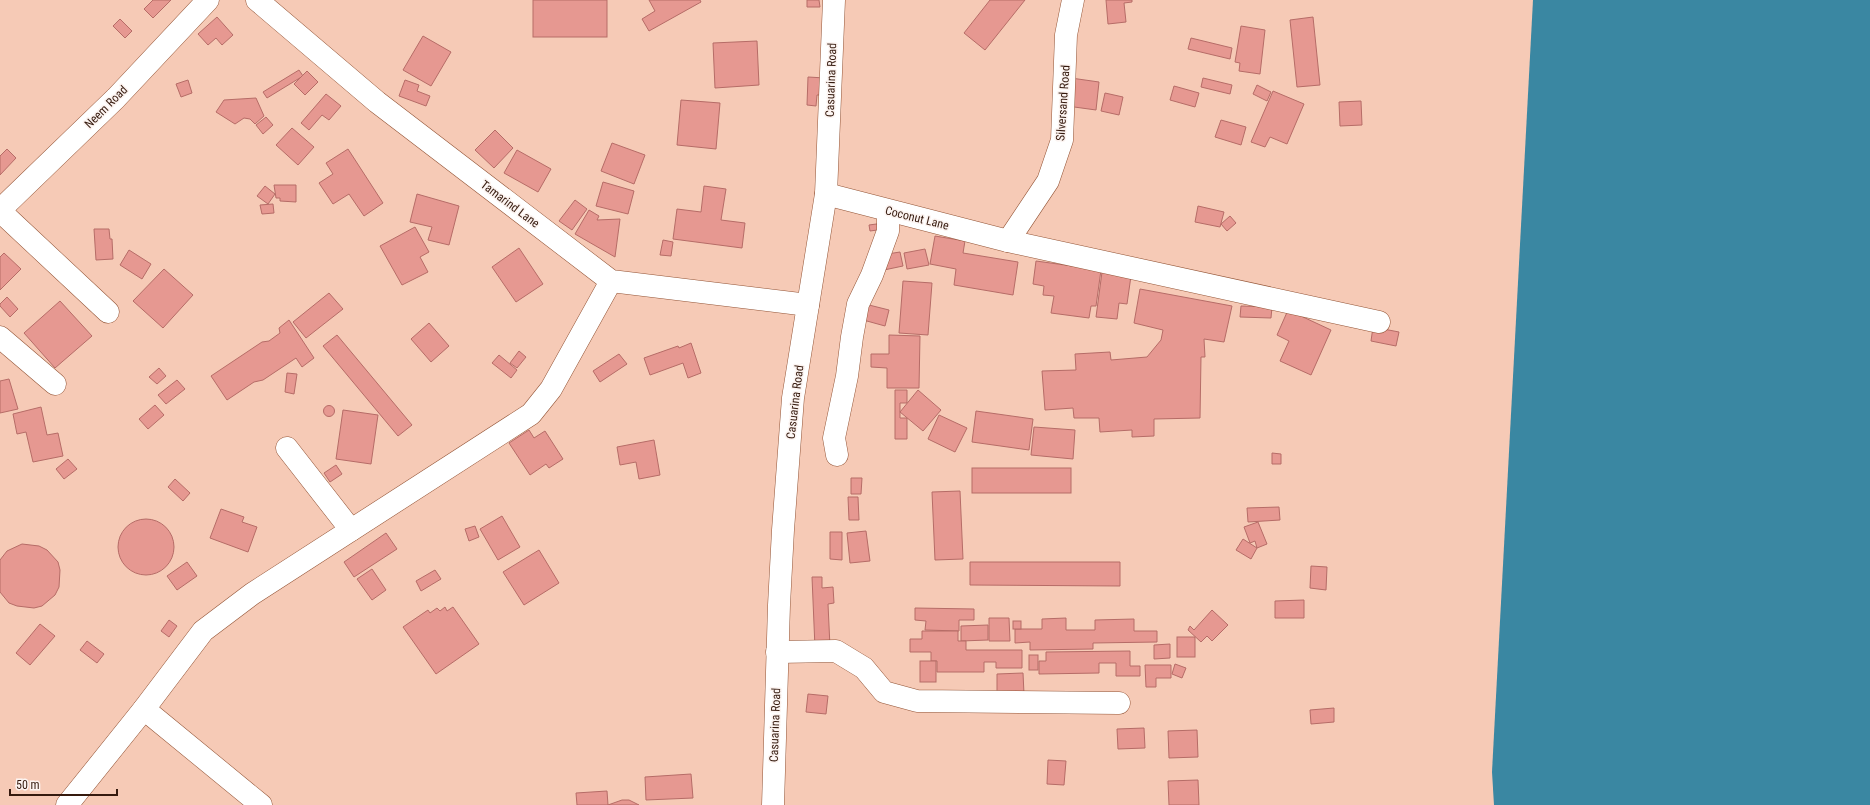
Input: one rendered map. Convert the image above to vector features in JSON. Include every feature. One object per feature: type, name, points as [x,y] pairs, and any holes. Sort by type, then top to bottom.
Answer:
[{"type":"street","name":"Neem Road","points":[[0,210],[116,98],[208,0]]},
{"type":"street","name":"Tamarind Lane","points":[[257,0],[377,102],[611,281]]},
{"type":"street","name":"Casuarina Road","points":[[773,805],[777,652],[783,530],[793,406],[826,194],[834,0]]},
{"type":"street","name":"Silversand Road","points":[[1008,241],[1048,181],[1062,140],[1066,35],[1073,0]]},
{"type":"street","name":"Coconut Lane","points":[[826,194],[1008,241],[1379,322]]},
{"type":"street","points":[[0,210],[108,312]]},
{"type":"street","points":[[837,455],[834,438],[847,376],[858,304],[872,275],[888,231],[888,211]]},
{"type":"street","points":[[67,805],[144,709],[203,632],[252,594],[531,414],[551,388],[611,281],[808,305]]},
{"type":"street","points":[[0,337],[55,384]]},
{"type":"street","points":[[287,448],[351,530]]},
{"type":"street","points":[[777,652],[836,651],[864,668],[884,692],[917,701],[1118,703]]},
{"type":"street","points":[[144,709],[261,805]]},
{"type":"water","points":[[1533,0],[1870,0],[1870,805],[1494,805],[1492,772]]},
{"type":"building","points":[[153,0],[171,0],[153,18],[144,9]]},
{"type":"building","points":[[533,0],[607,0],[607,37],[533,37]]},
{"type":"building","points":[[649,0],[700,0],[701,2],[649,31],[642,19],[655,11]]},
{"type":"building","points":[[807,0],[819,0],[820,7],[807,7]]},
{"type":"building","points":[[990,0],[1025,0],[985,50],[964,33]]},
{"type":"building","points":[[1106,0],[1132,0],[1132,2],[1124,3],[1126,22],[1108,24]]},
{"type":"building","points":[[217,17],[233,35],[222,45],[216,38],[208,45],[198,34]]},
{"type":"building","points":[[1313,17],[1320,85],[1297,87],[1290,20]]},
{"type":"building","points":[[120,19],[132,31],[125,38],[113,26]]},
{"type":"building","points":[[1241,26],[1265,30],[1260,74],[1239,71],[1240,63],[1235,62]]},
{"type":"building","points":[[423,36],[451,52],[431,86],[403,70]]},
{"type":"building","points":[[1191,38],[1232,48],[1230,59],[1188,49]]},
{"type":"building","points":[[757,41],[759,85],[715,88],[713,43]]},
{"type":"building","points":[[299,70],[303,76],[267,98],[263,92]]},
{"type":"building","points":[[307,71],[318,82],[305,95],[294,84]]},
{"type":"building","points":[[808,77],[825,78],[824,95],[817,95],[816,106],[807,105]]},
{"type":"building","points":[[1071,78],[1099,82],[1096,110],[1067,106]]},
{"type":"building","points":[[1203,78],[1232,85],[1230,94],[1201,87]]},
{"type":"building","points":[[188,80],[192,93],[181,97],[176,84]]},
{"type":"building","points":[[405,80],[419,85],[417,91],[430,96],[426,106],[399,96]]},
{"type":"building","points":[[1257,85],[1271,92],[1267,101],[1253,94]]},
{"type":"building","points":[[1174,86],[1199,93],[1195,107],[1170,100]]},
{"type":"building","points":[[1273,91],[1304,104],[1287,144],[1270,137],[1265,147],[1251,142]]},
{"type":"building","points":[[1105,93],[1123,97],[1119,115],[1101,111]]},
{"type":"building","points":[[326,94],[341,106],[329,120],[322,115],[309,130],[301,123]]},
{"type":"building","points":[[256,98],[264,116],[255,124],[250,119],[244,118],[235,124],[216,112],[224,100]]},
{"type":"building","points":[[681,100],[720,103],[716,149],[677,145]]},
{"type":"building","points":[[1361,101],[1362,125],[1340,126],[1339,102]]},
{"type":"building","points":[[266,117],[273,125],[263,134],[256,125]]},
{"type":"building","points":[[1221,120],[1246,127],[1241,145],[1215,137]]},
{"type":"building","points":[[292,128],[314,147],[298,165],[276,145]]},
{"type":"building","points":[[495,130],[513,148],[494,168],[475,150]]},
{"type":"building","points":[[612,143],[645,155],[634,184],[601,171]]},
{"type":"building","points":[[7,149],[16,158],[0,175],[0,156]]},
{"type":"building","points":[[348,149],[383,203],[364,216],[349,194],[333,204],[319,183],[333,174],[326,163]]},
{"type":"building","points":[[517,150],[551,169],[538,192],[504,173]]},
{"type":"building","points":[[603,182],[634,191],[628,214],[596,206]]},
{"type":"building","points":[[274,185],[296,185],[296,202],[280,201],[280,198],[276,198]]},
{"type":"building","points":[[265,186],[275,194],[268,204],[257,196]]},
{"type":"building","points":[[704,186],[726,189],[721,220],[745,223],[742,248],[673,239],[677,209],[701,212]]},
{"type":"building","points":[[417,194],[459,206],[449,245],[428,240],[432,227],[410,222]]},
{"type":"building","points":[[575,200],[587,209],[572,230],[559,221]]},
{"type":"building","points":[[273,204],[274,213],[262,214],[260,205]]},
{"type":"building","points":[[1198,206],[1224,212],[1220,227],[1195,222]]},
{"type":"building","points":[[589,210],[599,216],[597,220],[620,219],[615,257],[575,234]]},
{"type":"building","points":[[1230,216],[1236,223],[1227,231],[1221,224]]},
{"type":"building","points":[[884,223],[885,229],[870,231],[869,225]]},
{"type":"building","points":[[415,227],[429,252],[420,257],[428,272],[402,285],[380,246]]},
{"type":"building","points":[[94,229],[109,229],[110,239],[112,239],[113,259],[96,260]]},
{"type":"building","points":[[935,236],[965,241],[963,253],[1018,262],[1013,295],[954,285],[956,269],[930,264]]},
{"type":"building","points":[[663,240],[673,242],[671,256],[660,255]]},
{"type":"building","points":[[519,248],[543,284],[516,302],[492,267]]},
{"type":"building","points":[[925,249],[929,265],[907,269],[904,253]]},
{"type":"building","points":[[129,250],[151,264],[142,279],[120,265]]},
{"type":"building","points":[[900,252],[903,266],[884,270],[881,255]]},
{"type":"building","points":[[4,253],[21,269],[0,290],[0,257]]},
{"type":"building","points":[[1036,261],[1101,270],[1096,306],[1091,306],[1089,318],[1051,313],[1054,296],[1043,295],[1044,286],[1033,284]]},
{"type":"building","points":[[164,269],[193,295],[163,328],[133,301]]},
{"type":"building","points":[[1102,272],[1131,276],[1127,304],[1119,303],[1117,319],[1096,317]]},
{"type":"building","points":[[903,281],[932,283],[928,335],[899,333]]},
{"type":"building","points":[[1140,289],[1232,306],[1224,342],[1204,339],[1205,357],[1201,357],[1200,418],[1154,419],[1154,436],[1132,437],[1132,430],[1100,432],[1099,418],[1074,418],[1073,408],[1045,410],[1042,371],[1076,370],[1075,354],[1110,352],[1111,360],[1147,357],[1161,340],[1163,330],[1134,323]]},
{"type":"building","points":[[329,293],[343,309],[306,338],[293,322]]},
{"type":"building","points":[[7,297],[18,309],[10,317],[0,306],[0,304]]},
{"type":"building","points":[[60,301],[92,336],[55,368],[24,333]]},
{"type":"building","points":[[861,303],[889,310],[885,326],[856,318]]},
{"type":"building","points":[[1241,306],[1272,307],[1271,318],[1240,317]]},
{"type":"building","points":[[1288,310],[1331,330],[1311,375],[1280,361],[1289,341],[1277,335]]},
{"type":"building","points":[[289,320],[314,358],[302,367],[296,358],[263,380],[254,382],[227,400],[211,376],[262,342],[269,341],[280,333],[279,328]]},
{"type":"building","points":[[429,323],[449,346],[431,362],[411,339]]},
{"type":"building","points":[[1373,327],[1399,332],[1396,346],[1371,341]]},
{"type":"building","points":[[337,335],[412,425],[398,436],[323,346]]},
{"type":"building","points":[[889,335],[920,336],[919,388],[887,388],[887,368],[871,367],[871,354],[889,354]]},
{"type":"building","points":[[691,343],[701,373],[688,378],[683,363],[650,375],[644,358]]},
{"type":"building","points":[[519,351],[526,357],[517,368],[510,363]]},
{"type":"building","points":[[619,354],[627,364],[600,382],[593,371]]},
{"type":"building","points":[[499,355],[517,370],[511,378],[492,363]]},
{"type":"building","points":[[159,368],[166,376],[157,384],[149,377]]},
{"type":"building","points":[[287,373],[297,374],[294,394],[285,392]]},
{"type":"building","points":[[9,379],[18,409],[0,413],[0,381]]},
{"type":"building","points":[[177,380],[185,389],[166,404],[158,395]]},
{"type":"building","points":[[895,390],[907,390],[907,403],[900,403],[900,418],[907,418],[907,439],[895,439]]},
{"type":"building","points":[[918,390],[941,410],[923,431],[900,412]]},
{"type":"building","points":[[155,405],[164,415],[148,429],[139,419]]},
{"type":"building","points":[[329,405],[333,407],[335,411],[333,415],[329,417],[325,415],[323,411],[325,407]]},
{"type":"building","points":[[41,407],[47,435],[58,433],[63,456],[33,462],[26,432],[17,434],[13,414]]},
{"type":"building","points":[[343,410],[378,415],[371,464],[336,459]]},
{"type":"building","points":[[976,411],[1033,419],[1029,450],[972,442]]},
{"type":"building","points":[[939,415],[967,428],[955,452],[928,439]]},
{"type":"building","points":[[1034,427],[1075,430],[1073,459],[1031,455]]},
{"type":"building","points":[[529,430],[534,438],[545,431],[563,459],[549,468],[546,464],[530,475],[509,443]]},
{"type":"building","points":[[654,440],[660,475],[639,479],[636,462],[620,465],[617,447]]},
{"type":"building","points":[[1272,453],[1281,454],[1281,464],[1272,464]]},
{"type":"building","points":[[68,459],[77,469],[64,479],[56,469]]},
{"type":"building","points":[[336,465],[342,474],[330,482],[324,473]]},
{"type":"building","points":[[972,468],[1071,468],[1071,493],[972,493]]},
{"type":"building","points":[[851,478],[862,478],[861,494],[851,494]]},
{"type":"building","points":[[175,479],[190,493],[183,501],[168,487]]},
{"type":"building","points":[[960,491],[963,559],[935,560],[932,492]]},
{"type":"building","points":[[848,497],[858,497],[859,520],[849,520]]},
{"type":"building","points":[[1279,507],[1280,520],[1248,522],[1247,508]]},
{"type":"building","points":[[221,509],[244,517],[242,522],[257,527],[248,552],[210,538]]},
{"type":"building","points":[[502,516],[520,547],[498,560],[480,529]]},
{"type":"building","points":[[146,519],[157,521],[166,527],[172,536],[174,547],[172,558],[166,567],[157,573],[146,575],[135,573],[126,567],[120,558],[118,547],[120,536],[126,527],[135,521]]},
{"type":"building","points":[[1258,522],[1267,544],[1257,548],[1255,541],[1250,543],[1244,527]]},
{"type":"building","points":[[475,526],[479,537],[469,541],[465,529]]},
{"type":"building","points":[[866,531],[870,561],[850,563],[847,533]]},
{"type":"building","points":[[830,532],[842,532],[842,560],[830,559]]},
{"type":"building","points":[[386,533],[397,549],[354,577],[344,562]]},
{"type":"building","points":[[1243,539],[1257,548],[1251,559],[1236,550]]},
{"type":"building","points":[[22,544],[39,546],[47,550],[58,562],[60,570],[59,587],[55,595],[42,606],[34,608],[17,606],[9,603],[0,592],[0,560],[7,551]]},
{"type":"building","points":[[539,550],[559,583],[524,605],[503,572]]},
{"type":"building","points":[[187,562],[197,576],[177,590],[167,576]]},
{"type":"building","points":[[970,562],[1120,562],[1120,586],[970,585]]},
{"type":"building","points":[[1311,566],[1327,567],[1326,590],[1310,588]]},
{"type":"building","points":[[372,569],[386,590],[372,600],[357,579]]},
{"type":"building","points":[[435,570],[441,579],[421,591],[416,581]]},
{"type":"building","points":[[812,577],[822,577],[822,588],[833,587],[834,603],[828,604],[830,647],[815,648]]},
{"type":"building","points":[[1304,600],[1304,618],[1275,618],[1275,601]]},
{"type":"building","points":[[445,607],[447,611],[453,607],[479,644],[436,674],[403,627],[428,610],[430,613],[437,608],[440,611]]},
{"type":"building","points":[[915,608],[974,609],[974,620],[959,620],[959,631],[925,630],[926,621],[915,620]]},
{"type":"building","points":[[1212,610],[1228,625],[1212,641],[1207,636],[1201,642],[1188,630],[1190,626],[1194,630]]},
{"type":"building","points":[[989,618],[1009,618],[1010,641],[989,641]]},
{"type":"building","points":[[1066,618],[1066,630],[1095,630],[1095,620],[1134,619],[1134,631],[1157,631],[1157,642],[1093,643],[1093,649],[1030,650],[1030,642],[1015,643],[1015,629],[1042,629],[1042,619]]},
{"type":"building","points":[[169,620],[177,626],[169,637],[161,631]]},
{"type":"building","points":[[1013,621],[1021,621],[1021,629],[1013,629]]},
{"type":"building","points":[[40,624],[55,636],[30,665],[16,653]]},
{"type":"building","points":[[988,625],[988,640],[961,641],[961,626]]},
{"type":"building","points":[[922,631],[958,631],[958,641],[966,641],[966,650],[1022,650],[1022,668],[996,668],[996,662],[984,662],[984,672],[937,672],[937,661],[931,661],[931,652],[910,652],[910,639],[922,639]]},
{"type":"building","points":[[1177,637],[1195,637],[1195,657],[1177,657]]},
{"type":"building","points":[[87,641],[104,654],[97,663],[80,650]]},
{"type":"building","points":[[1170,644],[1170,658],[1154,659],[1154,645]]},
{"type":"building","points":[[1130,651],[1130,666],[1140,666],[1140,676],[1116,676],[1116,663],[1099,663],[1099,673],[1039,674],[1039,661],[1046,661],[1046,652]]},
{"type":"building","points":[[1029,655],[1038,655],[1038,670],[1029,670]]},
{"type":"building","points":[[920,661],[936,661],[936,682],[920,682]]},
{"type":"building","points":[[1175,664],[1186,668],[1182,678],[1172,674]]},
{"type":"building","points":[[1145,665],[1171,665],[1171,678],[1156,678],[1156,687],[1146,687]]},
{"type":"building","points":[[1023,673],[1024,694],[997,695],[997,674]]},
{"type":"building","points":[[808,694],[828,696],[826,714],[806,712]]},
{"type":"building","points":[[1334,708],[1334,722],[1311,724],[1310,710]]},
{"type":"building","points":[[1144,728],[1145,748],[1118,749],[1117,729]]},
{"type":"building","points":[[1197,730],[1198,757],[1169,758],[1168,731]]},
{"type":"building","points":[[1048,760],[1066,761],[1064,785],[1047,784]]},
{"type":"building","points":[[691,774],[693,798],[646,800],[645,777]]},
{"type":"building","points":[[1198,780],[1199,805],[1169,805],[1168,781]]},
{"type":"building","points":[[607,791],[608,805],[577,805],[576,793]]},
{"type":"building","points":[[622,800],[629,800],[639,805],[608,805]]}]
